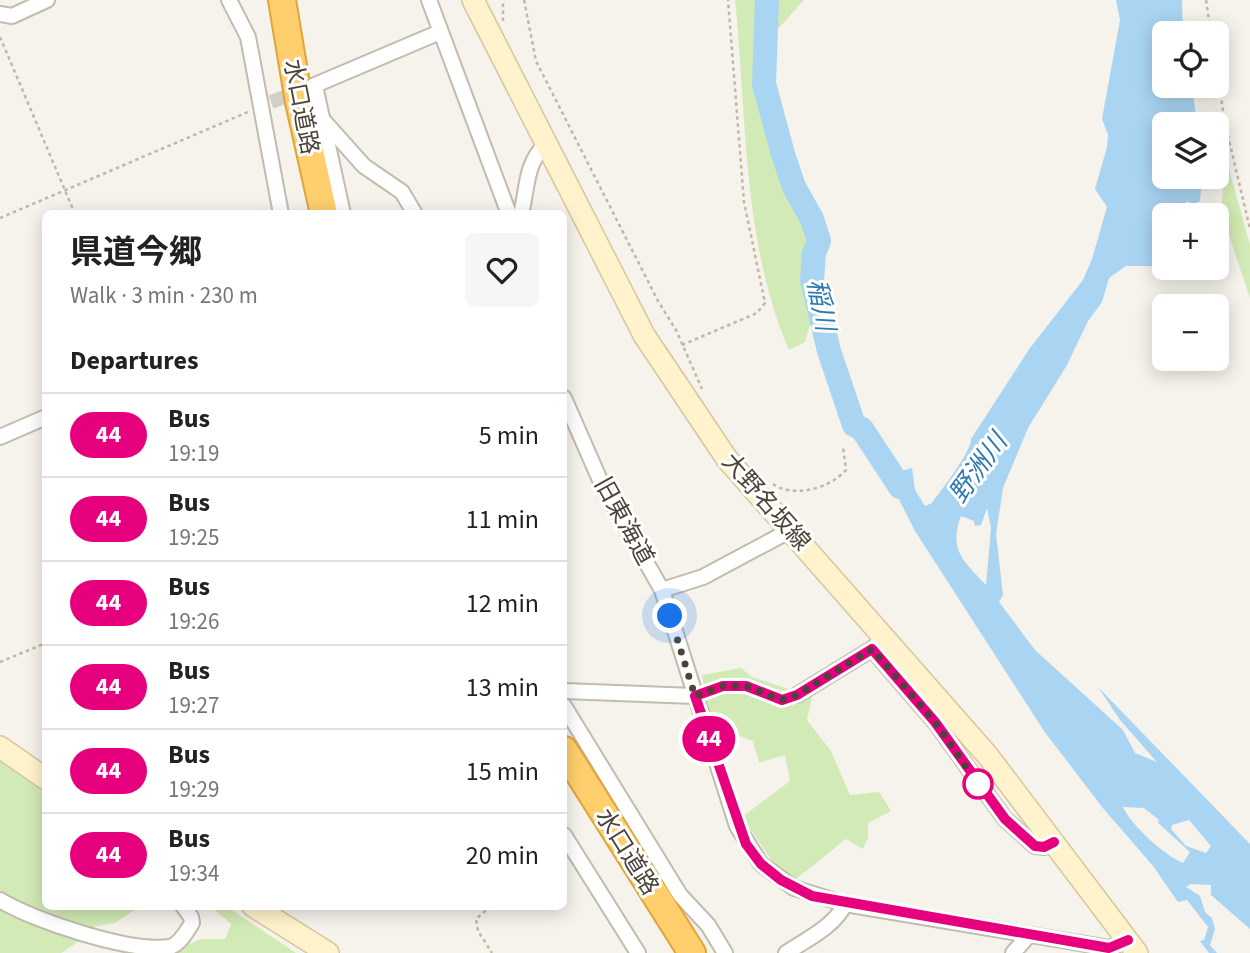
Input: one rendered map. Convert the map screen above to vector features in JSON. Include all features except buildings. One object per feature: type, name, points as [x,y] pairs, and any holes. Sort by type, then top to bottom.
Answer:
[{"type":"highway","name":"水口道路","points":[[264,0],[286,130],[305,210]]},
{"type":"highway","name":"水口道路","points":[[282,0],[299,102],[323,210]]},
{"type":"highway","name":"水口道路","points":[[567,755],[692,953]]},
{"type":"highway","name":"水口道路","points":[[567,789],[670,953]]},
{"type":"main road","name":"大野名坂線","points":[[473,0],[644,335],[676,386],[727,459],[791,530],[879,643],[988,756],[1132,947]]},
{"type":"main road","points":[[0,747],[42,776]]},
{"type":"main road","points":[[259,910],[328,953]]},
{"type":"street","points":[[0,14],[12,16],[47,0]]},
{"type":"street","points":[[229,0],[248,37],[265,104],[280,210]]},
{"type":"street","points":[[429,0],[507,210]]},
{"type":"street","points":[[342,210],[322,118],[311,87],[440,32]]},
{"type":"street","points":[[322,118],[364,166],[402,192],[413,210]]},
{"type":"street","points":[[523,210],[528,170],[535,155],[547,144]]},
{"type":"street","name":"旧東海道","points":[[567,405],[603,487],[662,590],[704,577],[791,530]]},
{"type":"street","points":[[0,437],[42,419]]},
{"type":"street","points":[[662,590],[746,844],[761,864],[787,884],[812,896],[845,904],[1109,948],[1132,947]]},
{"type":"street","points":[[797,695],[879,643]]},
{"type":"street","points":[[567,691],[695,696]]},
{"type":"street","points":[[567,711],[680,895],[708,925],[725,953]]},
{"type":"street","points":[[567,840],[638,953]]},
{"type":"street","points":[[0,900],[25,916],[131,948],[170,947],[177,943],[192,923],[185,910]]},
{"type":"street","points":[[786,953],[825,928],[840,914],[845,904]]},
{"type":"street","points":[[1013,953],[1029,935]]},
{"type":"lane","points":[[695,696],[723,686],[746,686],[782,700],[797,695]]},
{"type":"path","points":[[524,0],[536,61],[682,345],[706,398]]},
{"type":"path","points":[[682,345],[757,313],[765,303],[744,202],[728,0]]},
{"type":"path","points":[[1206,0],[1209,21]]},
{"type":"path","points":[[0,37],[73,210]]},
{"type":"path","points":[[1221,98],[1250,229]]},
{"type":"path","points":[[0,218],[265,104]]},
{"type":"path","points":[[772,483],[784,491],[802,492],[839,478],[846,470],[843,447]]},
{"type":"path","points":[[0,662],[42,645]]},
{"type":"path","points":[[486,910],[476,919],[478,931],[492,953]]},
{"type":"green space","points":[[735,0],[804,0],[761,48],[768,118],[811,237],[813,314],[805,342],[789,350],[762,266],[754,222]]},
{"type":"green space","points":[[1229,169],[1250,245],[1250,298],[1229,236],[1229,203],[1222,203],[1223,189],[1229,189]]},
{"type":"green space","points":[[741,668],[752,677],[812,697],[807,720],[831,751],[850,795],[879,792],[891,811],[868,823],[868,838],[863,849],[846,839],[796,879],[774,864],[742,817],[790,781],[785,755],[759,763],[753,741],[712,726],[702,675]]},
{"type":"green space","points":[[0,758],[42,787],[42,910],[134,910],[115,923],[75,930],[19,910],[0,890]]},
{"type":"green space","points":[[0,908],[9,914],[81,940],[61,953],[0,953]]},
{"type":"green space","points":[[215,910],[232,910],[296,953],[170,953],[201,939],[225,939],[231,924]]},
{"type":"water","name":"野洲川","points":[[1116,0],[1182,0],[1183,21],[1152,21],[1152,98],[1194,98],[1195,112],[1152,112],[1152,189],[1201,189],[1200,201],[1152,203],[1152,266],[1126,266],[1109,278],[1102,302],[1088,321],[1067,365],[1028,428],[1003,488],[996,534],[1003,595],[999,602],[1035,650],[1123,730],[1135,753],[1157,762],[1120,720],[1098,687],[1250,844],[1250,929],[1211,895],[1211,885],[1191,884],[1186,887],[1200,896],[1205,912],[1212,918],[1215,929],[1210,945],[1217,953],[1209,953],[1200,941],[1204,940],[1208,927],[1187,900],[1178,902],[1153,866],[1102,807],[1044,731],[915,531],[878,458],[898,472],[912,468],[915,490],[925,506],[932,503],[961,462],[971,439],[1030,348],[1083,280],[1107,207],[1095,189],[1107,147],[1108,135],[1102,119],[1120,20]],"holes":[[[987,508],[991,528],[986,585],[965,562],[956,538],[961,516],[974,521],[975,526],[981,525]],[[1123,807],[1144,808],[1159,820],[1158,823],[1190,852],[1183,863],[1158,847],[1141,831]],[[1189,820],[1211,846],[1206,853],[1186,846],[1171,829],[1172,825]]]},
{"type":"waterway","name":"稲川","points":[[767,0],[764,84],[794,187],[812,219],[819,241],[814,253],[812,280],[829,351],[854,425],[862,429],[900,487]]},
{"type":"tunnel","points":[[271,102],[303,90]]},
{"type":"bus line","name":"44","points":[[1054,842],[1044,847],[1035,846],[1005,819],[935,722],[872,649],[797,695],[782,700],[765,696],[746,686],[723,686],[695,696],[737,826],[746,844],[761,864],[794,888],[812,896],[845,904],[1109,948],[1128,940]]},
{"type":"route","points":[[670,616],[695,696],[723,686],[746,686],[765,696],[782,700],[797,695],[872,649],[935,722],[978,784]]}]
